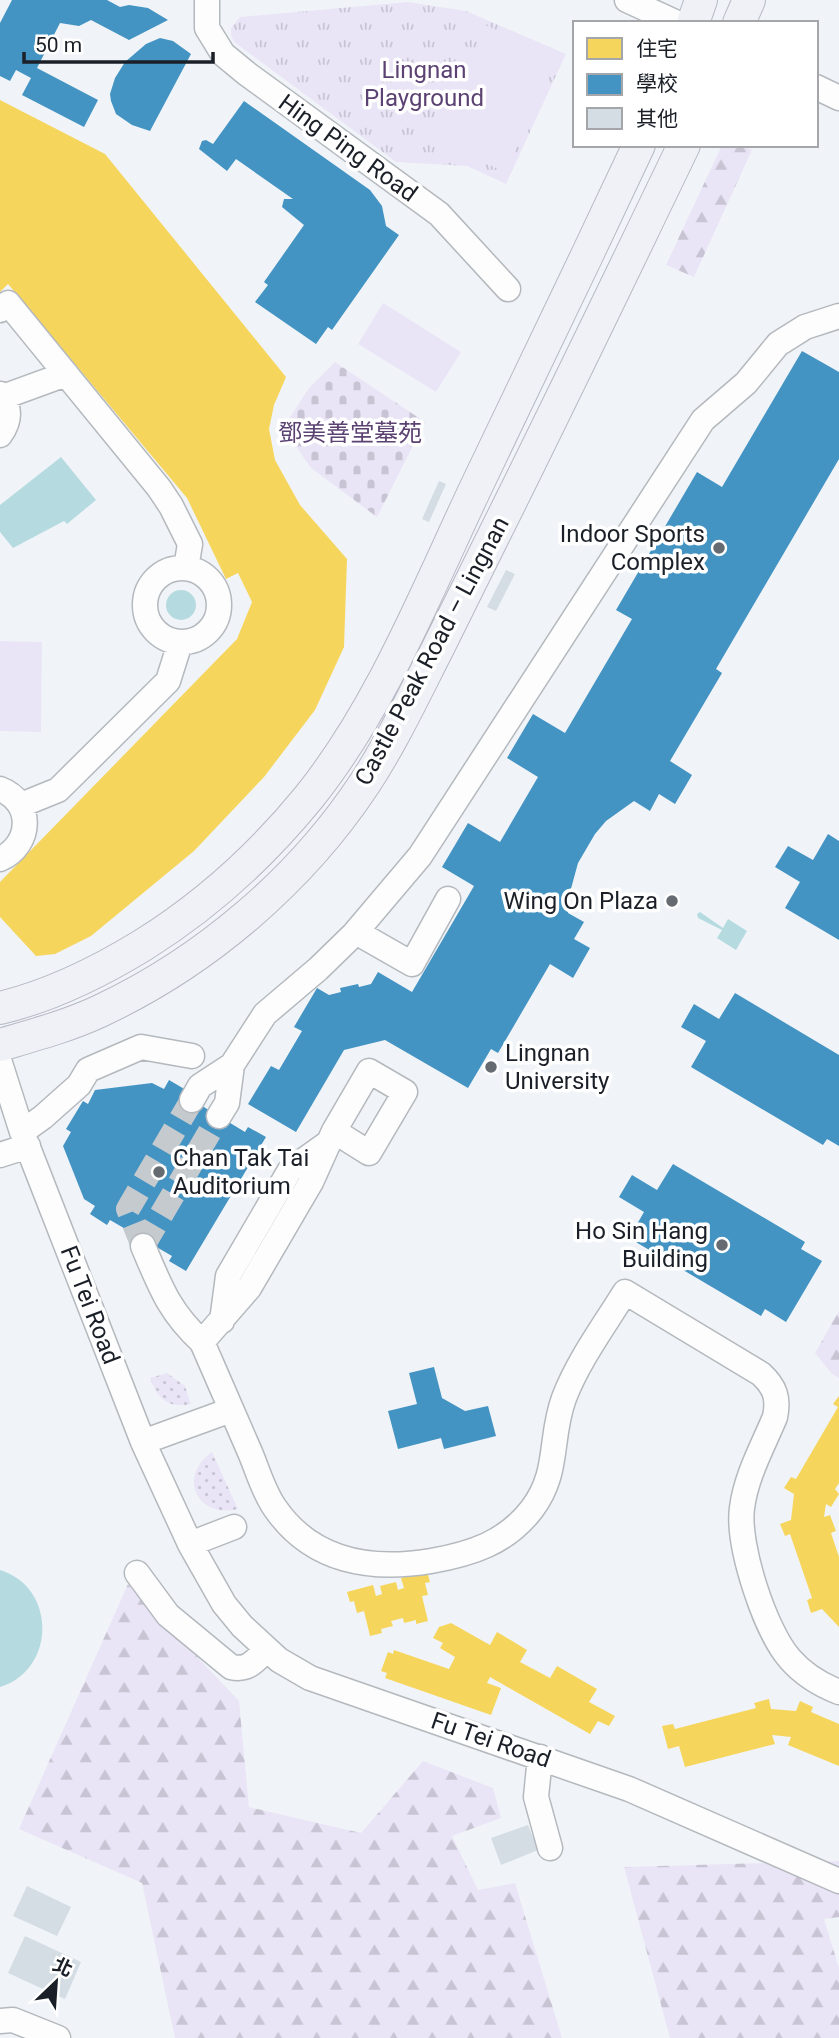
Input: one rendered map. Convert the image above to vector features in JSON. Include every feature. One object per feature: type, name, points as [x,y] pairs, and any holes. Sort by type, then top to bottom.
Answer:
[{"type":"main road","points":[[694,21],[701,0]]},
{"type":"main road","points":[[740,21],[749,0]]},
{"type":"main road","name":"Castle Peak Road – Lingnan","points":[[0,1008],[50,992],[92,974],[171,928],[246,867],[310,796],[342,750],[387,673],[638,147]]},
{"type":"main road","name":"Castle Peak Road – Lingnan","points":[[0,1045],[68,1025],[100,1011],[176,968],[264,899],[294,871],[340,818],[366,782],[417,690],[573,378],[683,147]]},
{"type":"street","name":"Hing Ping Road","points":[[207,0],[207,28],[223,54],[439,214],[508,289]]},
{"type":"street","points":[[627,0],[673,21]]},
{"type":"street","points":[[818,88],[839,98]]},
{"type":"street","points":[[0,310],[8,303],[159,488],[190,544],[186,568]]},
{"type":"street","points":[[192,1100],[200,1086],[232,1065],[265,1014],[318,969],[389,896],[449,814],[698,428],[717,406],[746,383],[778,344],[805,327],[839,316]]},
{"type":"street","points":[[0,435],[8,417],[2,396],[66,374]]},
{"type":"street","points":[[186,568],[209,579],[216,590],[218,615],[213,627],[204,636],[180,643],[158,634],[146,614],[145,602],[154,581],[163,573],[186,568]]},
{"type":"street","points":[[22,805],[58,790],[168,681],[180,643]]},
{"type":"street","points":[[0,789],[14,796],[22,805],[26,817],[21,842],[13,852],[0,859]]},
{"type":"street","points":[[356,932],[412,964],[448,899]]},
{"type":"street","points":[[0,1155],[25,1139],[43,1117],[79,1085],[88,1070],[141,1047],[192,1056]]},
{"type":"street","name":"Fu Tei Road","points":[[0,1063],[25,1139],[143,1442],[190,1544],[224,1604],[266,1650],[295,1670],[333,1687],[540,1757],[672,1806],[839,1881]]},
{"type":"street","points":[[219,1116],[227,1103],[232,1065]]},
{"type":"street","points":[[202,1342],[222,1322],[228,1276],[290,1170],[331,1137]]},
{"type":"street","points":[[143,1246],[166,1301],[202,1342],[274,1506],[300,1535],[316,1546],[353,1562],[382,1566],[412,1564],[474,1552],[513,1529],[542,1494],[554,1460],[556,1426],[564,1397],[625,1292],[761,1374],[770,1382],[778,1405],[742,1505],[741,1528],[745,1551],[779,1644],[804,1672],[839,1692]]},
{"type":"street","points":[[143,1442],[231,1410]]},
{"type":"street","points":[[190,1544],[234,1527]]},
{"type":"street","points":[[137,1573],[176,1623],[231,1667],[244,1668],[251,1665],[266,1650]]},
{"type":"street","points":[[540,1757],[536,1797],[550,1848]]},
{"type":"street","points":[[0,2021],[13,2020],[58,2038]]},
{"type":"green space","name":"Lingnan Playground","points":[[408,2],[466,11],[566,54],[506,184],[467,166],[396,162],[234,42],[231,35],[231,28],[240,17]]},
{"type":"green space","points":[[485,25],[558,58],[505,172],[433,139],[444,114],[436,110],[465,46],[474,50]]},
{"type":"green space","points":[[721,147],[746,147],[752,150],[694,277],[666,265]]},
{"type":"green space","points":[[383,303],[461,352],[436,392],[358,344]]},
{"type":"green space","name":"鄧美善堂墓苑","points":[[335,362],[425,422],[377,517],[311,468],[283,428],[309,388]]},
{"type":"green space","points":[[0,641],[42,642],[41,732],[0,731]]},
{"type":"green space","points":[[839,1311],[839,1378],[832,1374],[815,1353]]},
{"type":"green space","points":[[167,1373],[185,1386],[191,1404],[170,1403],[156,1391],[150,1378]]},
{"type":"green space","points":[[212,1452],[238,1509],[212,1508],[196,1493],[196,1472],[201,1462]]},
{"type":"green space","points":[[128,1584],[239,1701],[249,1807],[361,1833],[423,1761],[493,1788],[501,1818],[452,1836],[478,1890],[515,1883],[562,2038],[175,2038],[142,1883],[19,1829]]},
{"type":"green space","points":[[839,1861],[839,1917],[824,1919],[839,1968],[839,2038],[670,2038],[624,1867]]},
{"type":"water","points":[[61,457],[96,500],[67,524],[64,521],[13,548],[0,532],[0,505]]},
{"type":"water","points":[[181,590],[187,591],[195,599],[195,611],[187,619],[181,620],[175,619],[167,611],[166,605],[167,599],[175,591]]},
{"type":"water","points":[[700,912],[723,928],[728,919],[747,931],[736,950],[717,938],[722,930],[698,918],[697,914]]},
{"type":"water","points":[[0,1570],[19,1579],[32,1593],[40,1610],[42,1628],[40,1647],[32,1664],[18,1678],[0,1687]]},
{"type":"building: 住宅","points":[[0,100],[105,154],[286,377],[274,405],[269,429],[275,460],[300,505],[347,559],[344,647],[315,710],[264,777],[194,851],[91,936],[55,954],[36,956],[0,917],[0,882],[237,639],[252,602],[238,573],[226,579],[187,498],[8,284],[0,292]]},
{"type":"building: 住宅","points":[[839,1396],[839,1483],[835,1489],[839,1494],[831,1507],[826,1504],[824,1517],[830,1515],[836,1531],[831,1533],[839,1557],[839,1627],[822,1609],[811,1613],[807,1600],[812,1598],[790,1534],[785,1536],[780,1524],[791,1520],[794,1494],[784,1488],[791,1477],[796,1479],[838,1407],[833,1404]]},
{"type":"building: 住宅","points":[[427,1571],[430,1582],[425,1583],[428,1595],[422,1596],[428,1621],[404,1623],[403,1618],[391,1621],[393,1626],[370,1636],[364,1611],[357,1613],[354,1601],[350,1602],[347,1592],[373,1585],[376,1596],[382,1594],[380,1586],[396,1582],[398,1590],[404,1588],[401,1578]]},
{"type":"building: 住宅","points":[[451,1623],[490,1645],[497,1632],[527,1650],[520,1662],[550,1678],[557,1666],[597,1689],[589,1702],[615,1716],[609,1726],[598,1721],[590,1734],[490,1677],[487,1683],[501,1688],[491,1715],[385,1678],[387,1673],[381,1671],[388,1652],[393,1654],[394,1650],[449,1669],[455,1657],[440,1648],[443,1643],[433,1638],[439,1627]]},
{"type":"building: 住宅","points":[[769,1699],[771,1709],[796,1711],[800,1701],[813,1707],[811,1712],[839,1724],[839,1766],[788,1745],[791,1737],[772,1735],[775,1744],[685,1767],[679,1746],[668,1749],[662,1726],[673,1724],[675,1729],[756,1708],[754,1703]]},
{"type":"building: 學校","points":[[12,0],[107,0],[120,7],[129,5],[148,8],[168,20],[129,40],[91,20],[79,26],[60,23],[37,68],[98,100],[84,127],[22,95],[31,78],[16,70],[10,81],[0,76],[0,23]]},
{"type":"building: 學校","points":[[160,38],[173,41],[191,54],[150,131],[132,125],[116,114],[110,94],[115,78],[125,62],[146,44]]},
{"type":"building: 學校","points":[[244,101],[370,190],[382,206],[386,226],[399,235],[332,330],[328,327],[316,344],[255,302],[268,285],[264,282],[304,225],[282,207],[284,199],[293,199],[236,159],[227,171],[199,149],[202,141],[213,144]]},
{"type":"building: 學校","points":[[802,351],[839,372],[839,459],[716,669],[722,673],[670,761],[692,775],[675,804],[659,794],[650,811],[634,801],[606,821],[578,863],[569,896],[568,913],[584,922],[574,939],[590,948],[573,978],[550,964],[498,1053],[491,1049],[468,1088],[385,1040],[344,1050],[296,1132],[248,1104],[271,1066],[279,1070],[302,1031],[294,1027],[317,988],[329,995],[341,992],[340,988],[371,984],[378,972],[412,992],[474,886],[442,867],[468,823],[500,842],[538,777],[507,758],[533,714],[565,733],[632,619],[616,610],[697,472],[722,487]]},
{"type":"building: 學校","points":[[828,834],[839,841],[839,940],[785,908],[800,882],[775,867],[788,846],[813,860]]},
{"type":"building: 學校","points":[[735,993],[839,1055],[839,1146],[827,1139],[823,1145],[691,1067],[706,1041],[681,1027],[694,1004],[719,1019]]},
{"type":"building: 學校","name":"Chan Tak Tai Auditorium","points":[[169,1080],[186,1090],[184,1095],[245,1132],[248,1127],[266,1137],[186,1271],[169,1261],[172,1256],[110,1220],[107,1225],[90,1214],[95,1206],[84,1199],[63,1146],[71,1132],[66,1129],[83,1101],[88,1104],[95,1090],[152,1083],[164,1089]]},
{"type":"building: 學校","name":"Ho Sin Hang Building","points":[[673,1164],[805,1242],[801,1249],[822,1261],[786,1322],[765,1309],[761,1316],[629,1238],[644,1212],[619,1197],[632,1175],[657,1190]]},
{"type":"building: 學校","points":[[434,1367],[442,1398],[465,1411],[488,1406],[496,1436],[444,1449],[441,1438],[398,1449],[388,1411],[417,1404],[409,1373]]},
{"type":"building: 其他","points":[[439,481],[446,484],[429,522],[422,519]]},
{"type":"building: 其他","points":[[506,570],[515,574],[496,611],[487,607]]},
{"type":"building: 其他","points":[[528,1825],[538,1850],[501,1865],[491,1838]]},
{"type":"building: 其他","points":[[27,1886],[71,1907],[57,1936],[13,1916]]},
{"type":"building: 其他","points":[[25,1936],[81,1962],[65,1999],[8,1973]]},
{"type":"tunnel","points":[[143,1246],[128,1209],[192,1100]]},
{"type":"tunnel","points":[[143,1246],[219,1116]]},
{"type":"place","name":"Indoor Sports Complex","points":[[719,548]]},
{"type":"place","name":"Wing On Plaza","points":[[672,901]]},
{"type":"place","name":"Lingnan University","points":[[491,1067]]},
{"type":"place","name":"Chan Tak Tai Auditorium","points":[[159,1172]]},
{"type":"place","name":"Ho Sin Hang Building","points":[[722,1245]]}]
